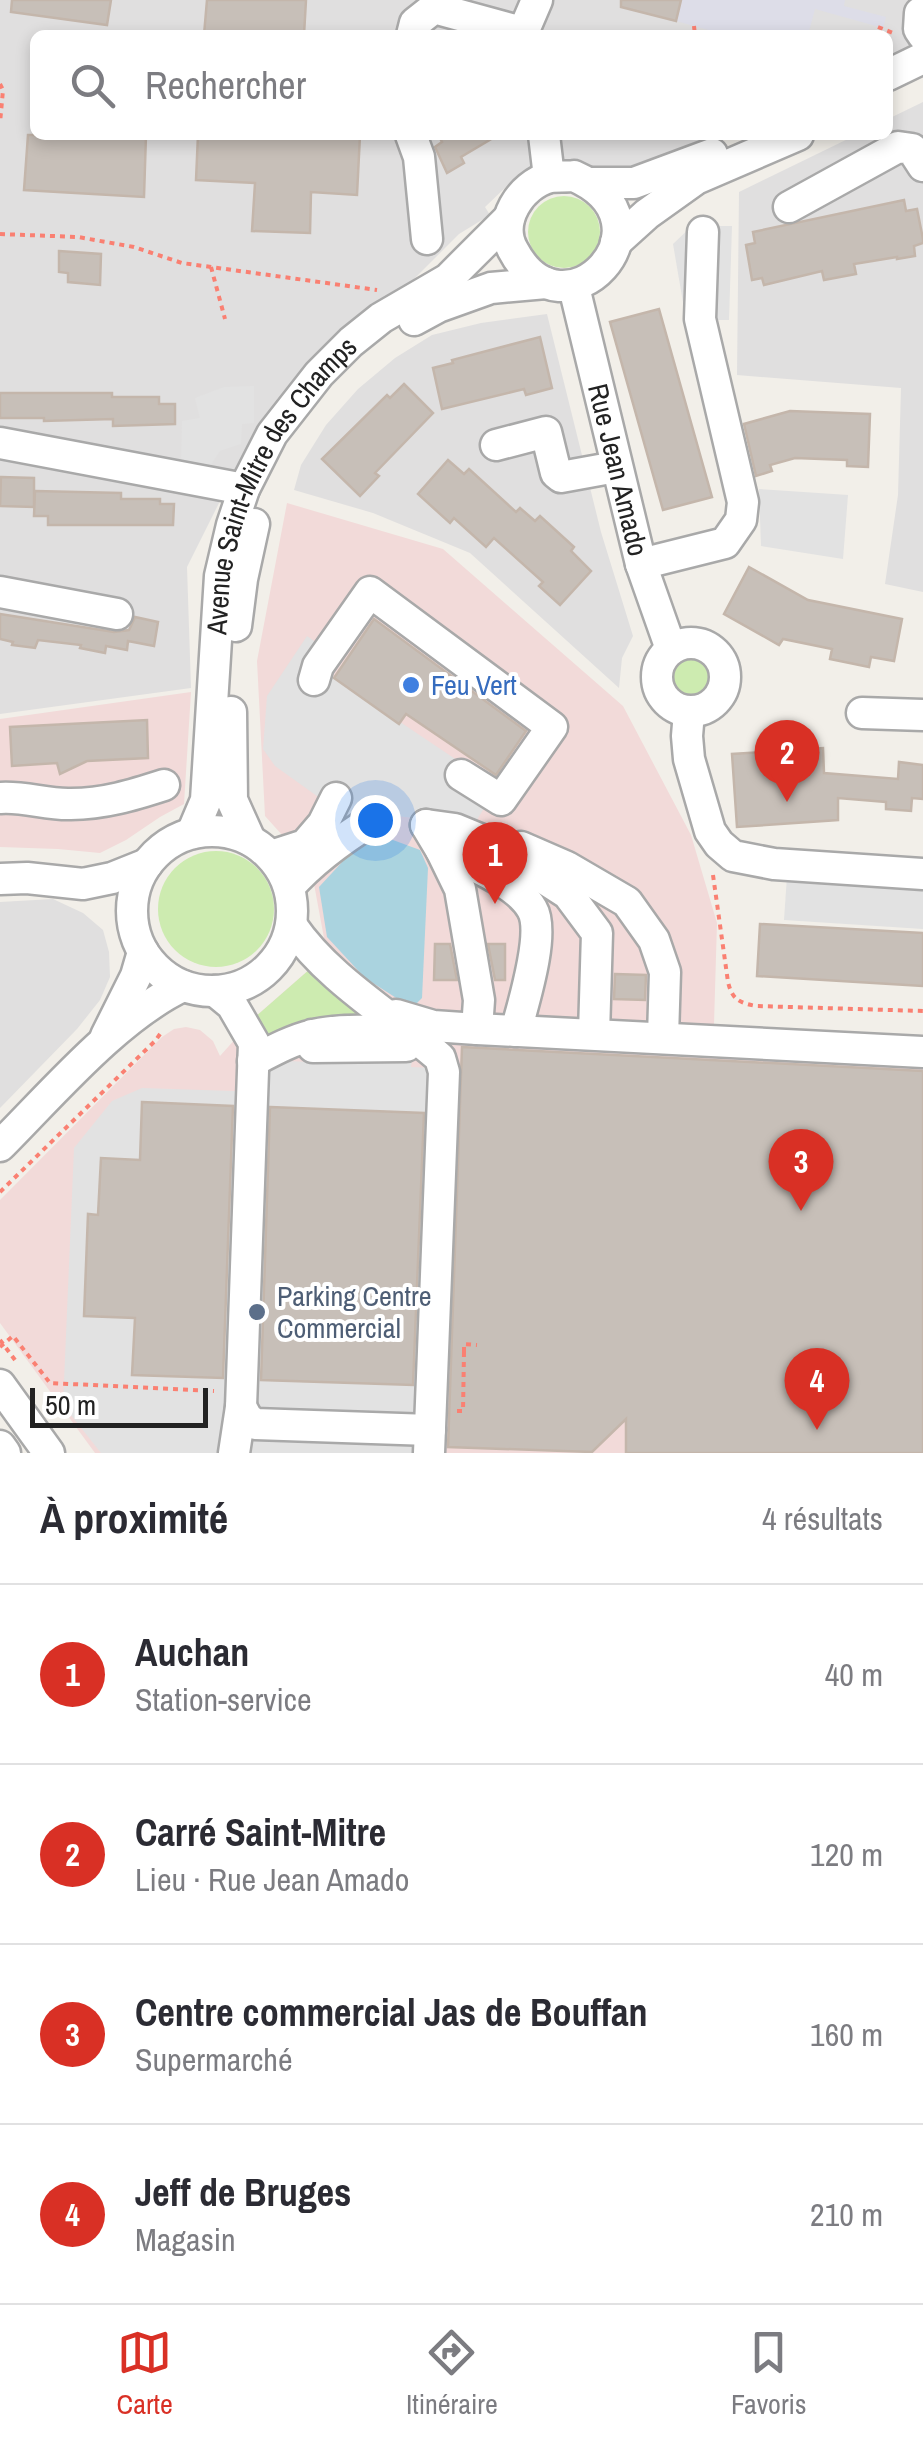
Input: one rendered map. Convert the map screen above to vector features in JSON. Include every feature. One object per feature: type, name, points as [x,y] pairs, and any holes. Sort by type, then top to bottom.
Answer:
[{"type":"street","points":[[524,30],[536,0]]},
{"type":"street","points":[[413,30],[415,23],[434,8],[508,30]]},
{"type":"street","points":[[893,73],[923,58]]},
{"type":"street","points":[[893,94],[923,79]]},
{"type":"street","points":[[413,140],[419,158],[427,239]]},
{"type":"street","points":[[545,140],[550,178]]},
{"type":"street","points":[[590,184],[634,184],[744,140]]},
{"type":"street","points":[[616,242],[647,214],[696,180],[787,140]]},
{"type":"street","points":[[789,207],[898,147],[912,149],[923,166]]},
{"type":"street","points":[[574,176],[590,184],[607,198],[617,220],[616,242],[609,260],[589,279],[560,285],[524,270],[509,244],[512,208],[526,190],[550,178],[574,176]]},
{"type":"street","name":"Avenue Saint-Mitre des Champs","points":[[192,834],[206,800],[220,576],[244,489],[272,434],[319,374],[351,342],[381,318],[448,279],[509,218]]},
{"type":"street","points":[[641,564],[725,543],[742,520],[743,502],[700,319],[703,232]]},
{"type":"street","name":"Avenue Saint-Mitre des Champs","points":[[261,848],[232,800],[230,730],[235,641],[251,533],[265,490],[289,442],[308,410],[336,378],[404,325],[438,307],[491,288],[560,285]]},
{"type":"street","name":"Rue Jean Amado","points":[[560,285],[616,467],[641,564],[671,649]]},
{"type":"street","points":[[496,445],[546,432],[553,465],[560,477],[616,467]]},
{"type":"street","points":[[0,443],[244,489]]},
{"type":"street","points":[[0,592],[116,614]]},
{"type":"street","points":[[314,680],[318,666],[370,592],[552,727],[501,800],[461,775]]},
{"type":"street","points":[[696,643],[716,653],[725,674],[724,685],[720,696],[703,710],[689,712],[666,700],[658,682],[660,663],[671,649],[696,643]]},
{"type":"street","points":[[689,712],[689,759],[710,831],[719,844],[752,872],[774,864],[923,874]]},
{"type":"street","points":[[862,713],[923,715]]},
{"type":"street","points":[[0,798],[69,805],[120,800],[164,784]]},
{"type":"street","points":[[102,1043],[136,976],[138,938],[132,902],[137,882],[160,850],[192,834],[218,831],[261,848],[305,845],[323,824],[336,798]]},
{"type":"street","points":[[290,888],[336,842],[374,820]]},
{"type":"street","points":[[433,838],[454,829],[489,843],[568,894],[597,934],[594,1034]]},
{"type":"street","points":[[433,838],[460,889],[479,1000],[477,1029]]},
{"type":"street","points":[[433,838],[523,897],[535,913],[534,963],[516,1031]]},
{"type":"street","points":[[489,843],[514,843],[567,867],[627,902],[654,940],[665,972],[663,1038]]},
{"type":"street","points":[[83,884],[118,907],[160,972],[183,986],[215,992],[236,988],[256,979],[272,964],[285,946],[292,926],[290,888],[282,871],[261,848]]},
{"type":"street","points":[[0,879],[83,884],[147,864]]},
{"type":"street","points":[[234,1399],[255,1424],[434,1440],[444,1072],[440,1058],[309,950],[292,926]]},
{"type":"street","points":[[0,1146],[102,1043],[164,995],[183,986]]},
{"type":"street","points":[[215,992],[232,1005],[254,1042],[234,1453]]},
{"type":"street","points":[[384,1012],[433,1026],[923,1052]]},
{"type":"street","points":[[253,1061],[312,1035],[381,1031],[411,1034]]},
{"type":"street","points":[[0,1385],[49,1453]]},
{"type":"street","points":[[0,1446],[5,1453]]},
{"type":"path","points":[[694,26],[694,30]]},
{"type":"path","points":[[878,26],[912,27]]},
{"type":"path","points":[[0,84],[0,124]]},
{"type":"path","points":[[0,234],[78,236],[134,247],[182,263],[416,297]]},
{"type":"path","points":[[211,267],[225,318]]},
{"type":"path","points":[[713,873],[728,982],[740,1003],[923,1010]]},
{"type":"path","points":[[0,1192],[164,1029]]},
{"type":"path","points":[[0,1347],[13,1336],[50,1383],[234,1399]]},
{"type":"path","points":[[463,1411],[461,1352],[464,1344],[477,1345]]},
{"type":"shaded area","points":[[0,0],[923,0],[923,42],[893,57],[893,30],[30,30],[30,140],[716,140],[667,163],[508,185],[485,207],[490,215],[459,234],[248,445],[187,567],[191,688],[0,714]]},
{"type":"shaded area","points":[[681,0],[845,0],[844,6],[886,17],[883,28],[815,9],[809,30],[708,30],[676,21]]},
{"type":"shaded area","points":[[923,102],[923,592],[885,584],[898,495],[901,388],[737,375],[739,192],[846,140],[893,140],[893,117]]},
{"type":"shaded area","points":[[692,226],[732,226],[729,320],[686,320],[673,244]]},
{"type":"shaded area","points":[[547,314],[601,532],[633,636],[622,658],[619,688],[470,553],[373,513],[294,490],[301,465],[326,425],[358,389],[395,358],[432,335],[481,323]]},
{"type":"shaded area","points":[[254,386],[254,423],[242,424],[241,444],[220,451],[209,468],[181,464],[182,421],[200,418],[195,398],[224,387]]},
{"type":"shaded area","points":[[759,489],[848,495],[843,559],[761,546]]},
{"type":"shaded area","points":[[287,503],[443,549],[623,706],[691,835],[717,923],[714,1024],[923,1037],[923,1453],[95,1453],[0,1323],[0,1200],[174,1029],[200,1030],[213,1041],[220,1056],[254,1018],[310,969],[324,938],[314,884],[301,856],[265,816],[257,661]]},
{"type":"shaded area","points":[[307,636],[340,659],[330,675],[497,787],[475,823],[356,811],[343,820],[342,814],[275,766],[263,749],[267,696]]},
{"type":"shaded area","points":[[191,692],[184,804],[100,853],[0,847],[0,719]]},
{"type":"shaded area","points":[[787,876],[923,885],[923,929],[784,920]]},
{"type":"shaded area","points":[[53,899],[83,913],[103,930],[110,977],[100,1000],[77,1029],[0,1108],[0,902]]},
{"type":"shaded area","name":"Parking Centre Commercial","points":[[342,1051],[413,1054],[411,1067],[459,1069],[441,1453],[101,1453],[63,1405],[74,1148],[112,1101],[142,1088],[260,1092],[262,1060],[337,1063]]},
{"type":"green space","points":[[564,196],[578,198],[590,206],[598,218],[598,246],[590,258],[578,266],[564,268],[550,266],[538,258],[530,246],[528,232],[530,218],[538,206],[550,198]]},
{"type":"green space","points":[[691,655],[706,662],[713,677],[706,692],[691,699],[676,692],[669,677],[676,662]]},
{"type":"green space","points":[[216,851],[238,855],[257,868],[270,887],[274,909],[270,931],[257,950],[238,963],[216,967],[194,963],[175,950],[162,931],[158,909],[162,887],[175,868],[194,855]]},
{"type":"green space","points":[[310,969],[363,1016],[276,1039],[263,1031],[254,1018]]},
{"type":"water","points":[[393,840],[420,850],[428,868],[422,998],[412,1008],[365,978],[327,937],[319,887],[357,846]]},
{"type":"building","points":[[12,0],[111,0],[107,25],[11,12]]},
{"type":"building","points":[[207,0],[306,0],[304,30],[204,30]]},
{"type":"building","points":[[621,0],[681,0],[676,21],[621,7]]},
{"type":"building","points":[[28,135],[30,140],[146,140],[144,197],[24,190]]},
{"type":"building","points":[[198,140],[360,140],[357,195],[311,192],[310,233],[252,231],[255,183],[196,180]]},
{"type":"building","points":[[490,140],[461,157],[464,163],[447,173],[435,147],[442,142]]},
{"type":"building","points":[[904,200],[906,211],[917,209],[923,239],[923,243],[914,246],[915,256],[854,264],[856,274],[824,280],[822,271],[764,285],[762,278],[752,280],[746,245],[755,243],[753,232]]},
{"type":"building","points":[[59,251],[101,254],[100,285],[68,282],[68,273],[59,272]]},
{"type":"building","points":[[659,309],[712,497],[663,510],[610,322]]},
{"type":"building","points":[[540,337],[552,388],[526,395],[524,389],[442,409],[433,368]]},
{"type":"building","points":[[404,384],[433,413],[375,473],[379,476],[360,496],[322,459],[387,395],[390,398]]},
{"type":"building","points":[[0,393],[159,397],[159,404],[175,404],[175,424],[113,426],[113,419],[0,418]]},
{"type":"building","points":[[790,411],[870,414],[868,467],[847,466],[847,460],[795,458],[770,465],[772,471],[756,476],[744,424]]},
{"type":"building","points":[[448,460],[464,474],[469,469],[516,512],[520,508],[535,521],[540,516],[574,547],[571,551],[591,571],[560,605],[539,586],[543,582],[494,538],[486,547],[454,518],[450,523],[418,494]]},
{"type":"building","points":[[1,477],[34,478],[34,507],[0,506]]},
{"type":"building","points":[[35,491],[121,493],[121,499],[160,499],[160,504],[174,504],[173,525],[48,525],[48,516],[34,516]]},
{"type":"building","points":[[749,567],[808,600],[902,619],[894,661],[871,657],[869,667],[830,659],[832,649],[783,639],[779,645],[724,614]]},
{"type":"building","points":[[0,614],[114,632],[129,630],[135,617],[158,622],[154,646],[128,641],[127,650],[106,646],[105,653],[80,648],[81,645],[38,640],[35,648],[12,645],[13,642],[0,639]]},
{"type":"building","name":"Feu Vert","points":[[374,619],[526,731],[496,775],[406,714],[399,724],[334,678]]},
{"type":"building","points":[[147,720],[148,758],[87,761],[60,774],[57,763],[12,766],[10,727]]},
{"type":"building","points":[[823,748],[824,773],[898,779],[899,762],[923,765],[923,799],[912,798],[911,811],[886,809],[886,802],[838,798],[838,820],[737,827],[732,754]]},
{"type":"building","points":[[760,924],[923,933],[923,986],[757,976]]},
{"type":"building","points":[[435,944],[450,944],[457,980],[434,980]]},
{"type":"building","points":[[488,944],[505,944],[505,980],[495,980]]},
{"type":"building","points":[[615,974],[646,975],[645,1000],[614,999]]},
{"type":"building","points":[[462,1047],[923,1071],[923,1453],[626,1453],[626,1419],[592,1452],[448,1447]]},
{"type":"building","points":[[142,1102],[233,1106],[223,1378],[132,1375],[135,1318],[84,1316],[88,1214],[98,1215],[101,1158],[140,1160]]},
{"type":"building","points":[[270,1107],[424,1113],[413,1385],[261,1380]]},
{"type":"place","name":"Feu Vert","points":[[411,685]]},
{"type":"place","name":"Carré Saint-Mitre","points":[[787,802]]},
{"type":"place","name":"Auchan","points":[[495,904]]},
{"type":"place","name":"Centre commercial Jas de Bouffan","points":[[801,1211]]},
{"type":"place","name":"Parking Centre Commercial","points":[[257,1312]]},
{"type":"place","name":"Jeff de Bruges","points":[[817,1430]]}]
